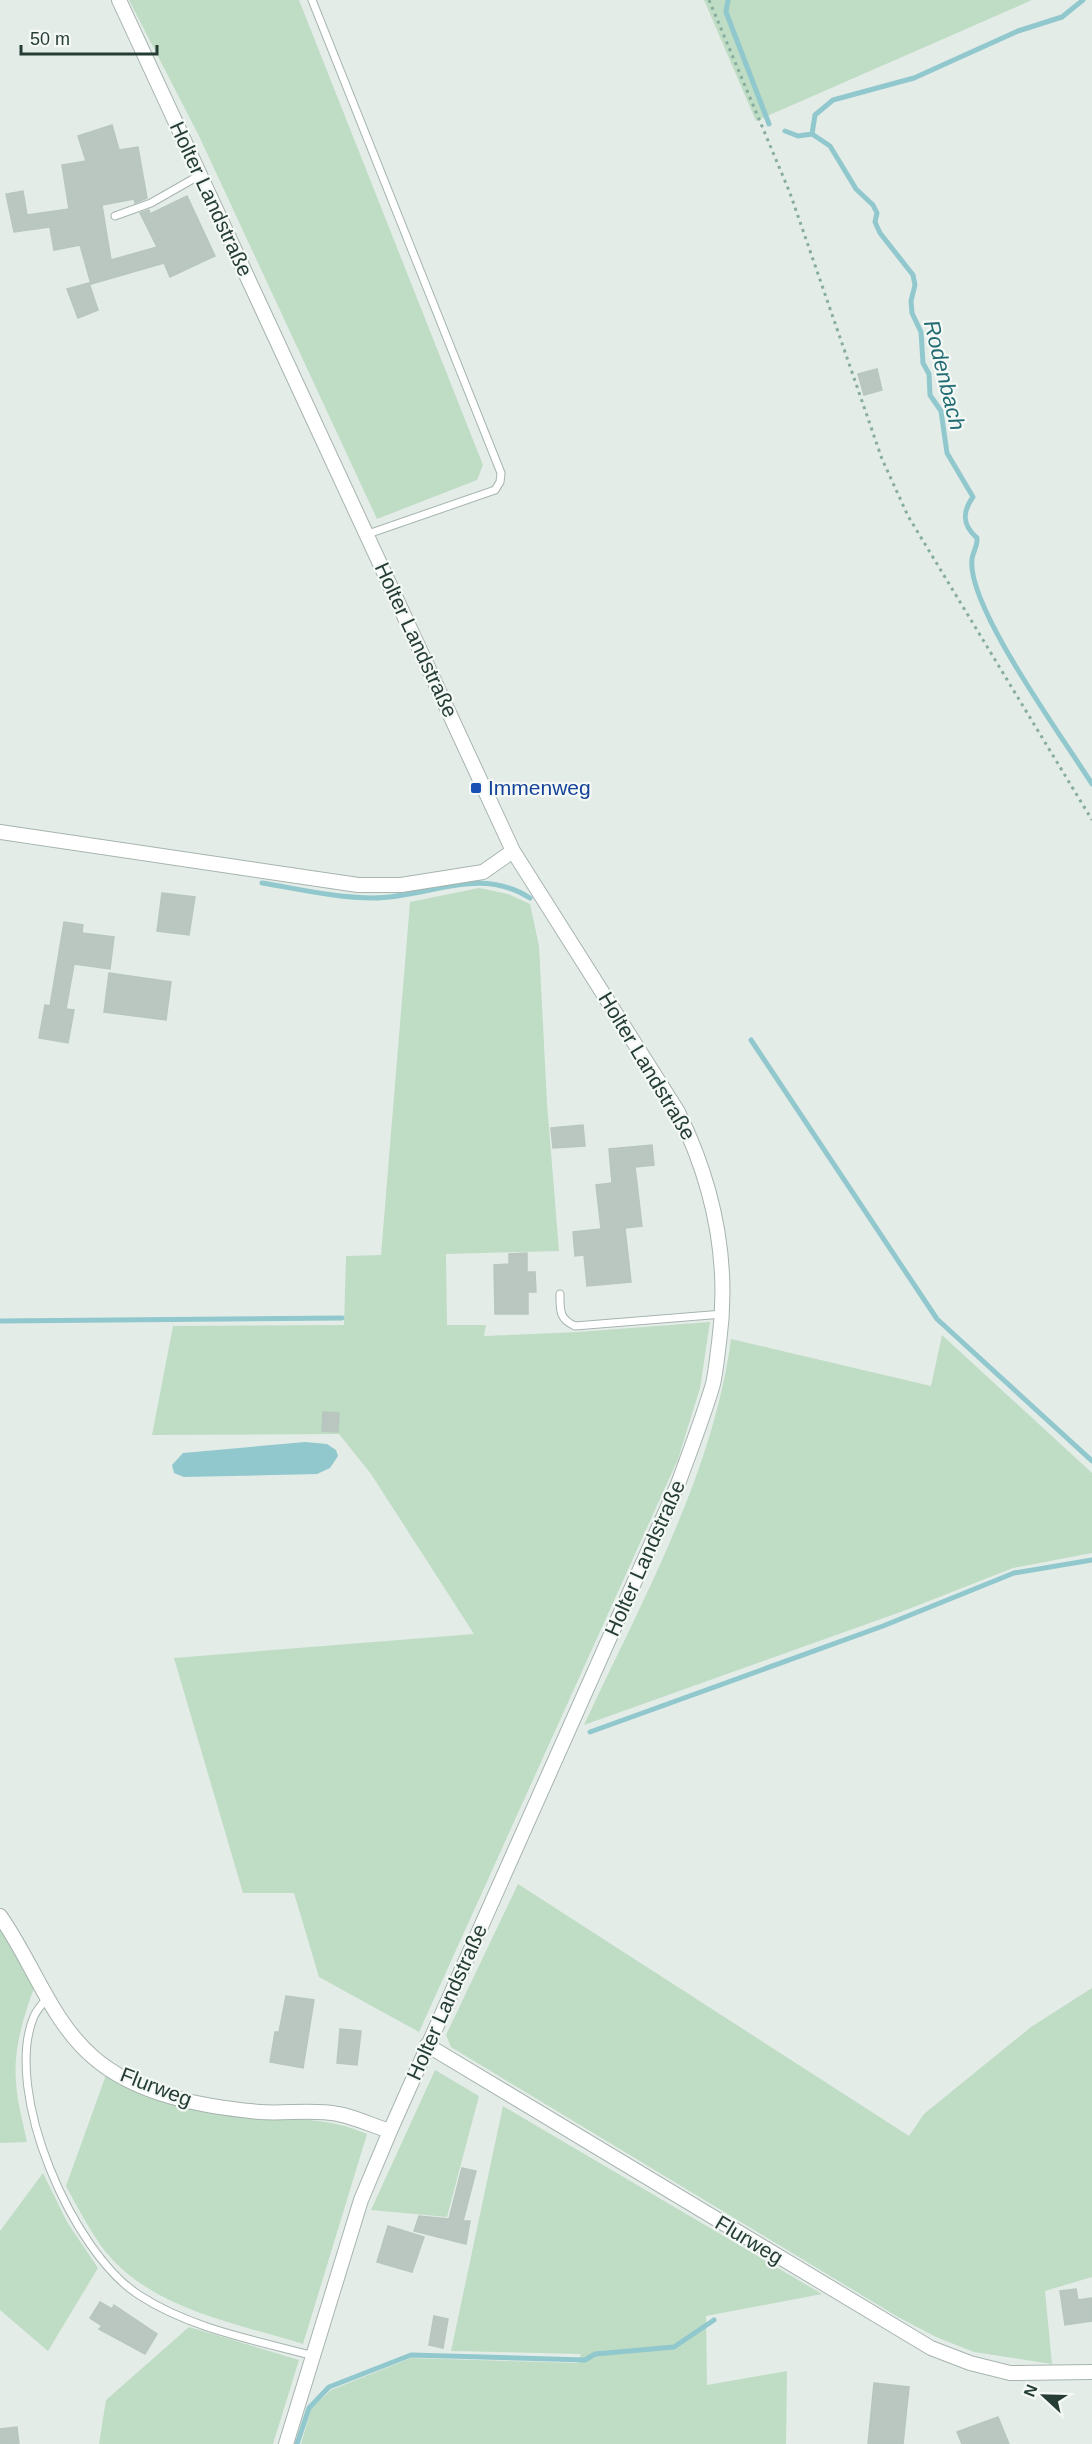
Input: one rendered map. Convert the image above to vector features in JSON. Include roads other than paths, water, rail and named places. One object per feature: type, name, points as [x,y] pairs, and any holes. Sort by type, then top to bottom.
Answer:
[{"type":"street","name":"Holter Landstraße","points":[[119,0],[513,851],[678,1112],[696,1149],[713,1208],[722,1256],[723,1314],[713,1383],[678,1484],[427,2044],[362,2200],[285,2444]]},
{"type":"street","points":[[0,832],[358,885],[401,885],[483,872],[513,851]]},
{"type":"street","name":"Flurweg","points":[[0,1917],[67,2028],[93,2057],[127,2080],[201,2104],[260,2112],[338,2114],[390,2132]]},
{"type":"street","name":"Flurweg","points":[[427,2044],[931,2348],[970,2363],[1010,2373],[1092,2372]]},
{"type":"lane","points":[[312,0],[501,473],[500,482],[495,490],[368,534]]},
{"type":"lane","points":[[115,216],[152,203],[200,175]]},
{"type":"lane","points":[[560,1294],[560,1312],[565,1322],[575,1326],[723,1314]]},
{"type":"lane","points":[[48,1996],[34,2016],[27,2046],[26,2076],[42,2152],[77,2226],[99,2259],[117,2280],[165,2310],[195,2323],[314,2356]]},
{"type":"water","points":[[305,1442],[327,1444],[336,1450],[338,1456],[330,1468],[317,1474],[184,1477],[174,1473],[172,1465],[183,1453]]},
{"type":"waterway","points":[[728,0],[726,12],[769,124]]},
{"type":"waterway","name":"Rodenbach","points":[[812,134],[815,115],[833,100],[914,78],[1018,31],[1062,17],[1083,0]]},
{"type":"waterway","points":[[785,131],[798,136],[812,134]]},
{"type":"waterway","name":"Rodenbach","points":[[812,134],[830,146],[856,189],[873,205],[877,213],[875,222],[880,233],[913,275],[915,285],[911,301],[912,313],[921,332],[923,363],[929,374],[930,395],[941,411],[947,453],[973,497],[965,518],[977,538],[972,559],[974,580],[984,608],[1019,672],[1092,784]]},
{"type":"waterway","points":[[262,883],[359,898],[393,897],[472,883],[491,884],[511,889],[530,898]]},
{"type":"waterway","points":[[751,1040],[937,1319],[1092,1461]]},
{"type":"waterway","points":[[0,1321],[342,1318]]},
{"type":"waterway","points":[[590,1732],[883,1626],[1014,1573],[1092,1560]]},
{"type":"waterway","points":[[297,2444],[309,2408],[329,2387],[411,2355],[585,2360],[595,2354],[674,2347],[714,2320]]},
{"type":"place","name":"Immenweg","points":[[476,788]]}]
